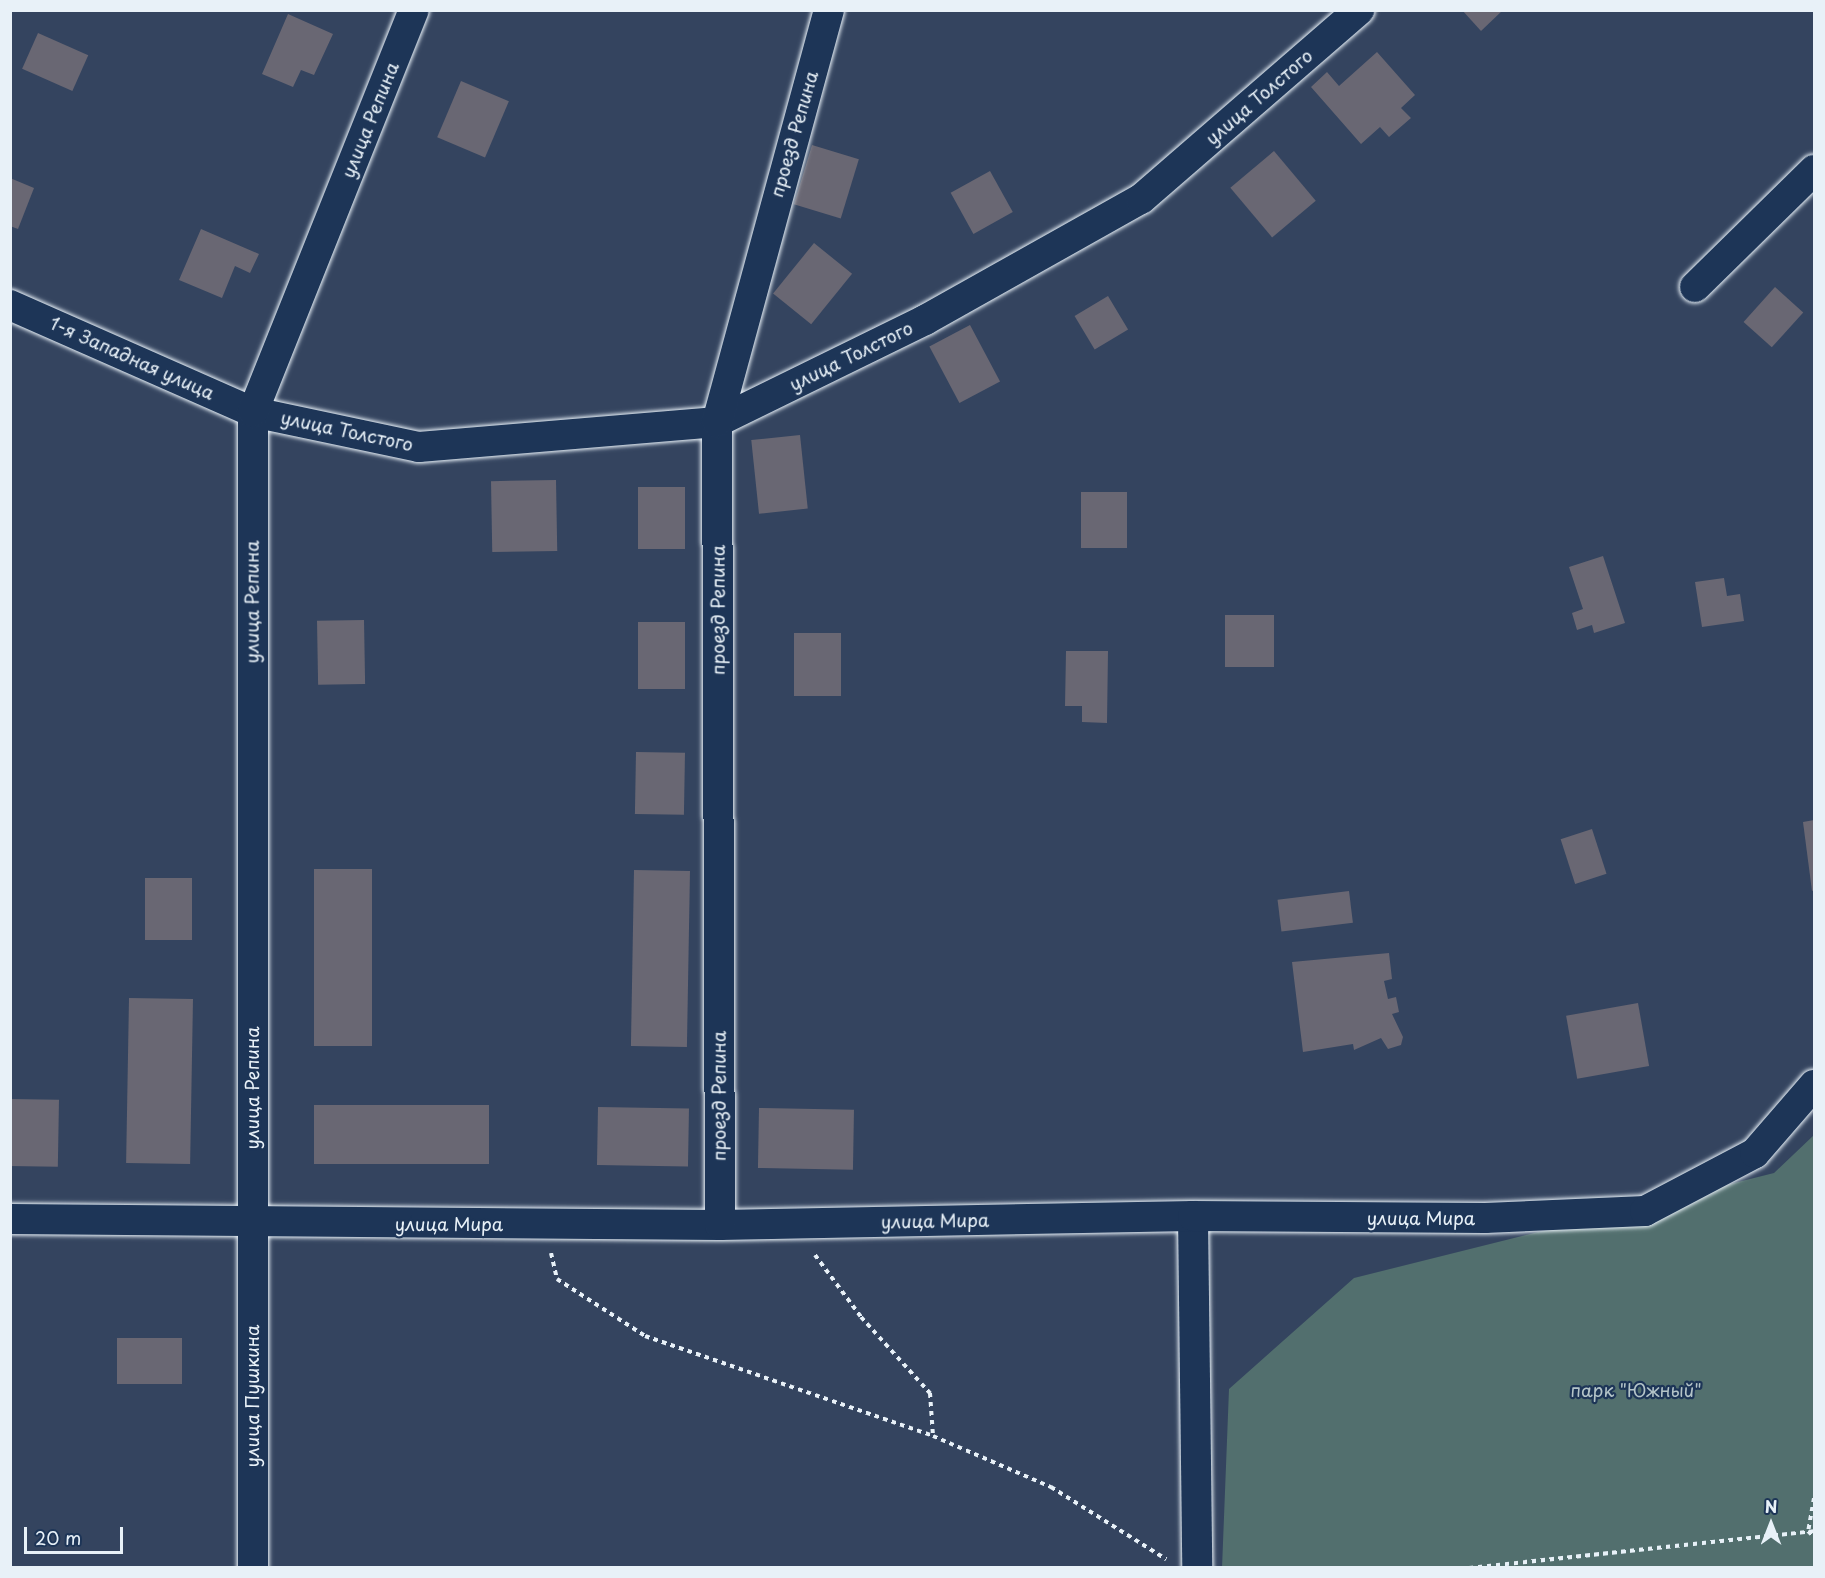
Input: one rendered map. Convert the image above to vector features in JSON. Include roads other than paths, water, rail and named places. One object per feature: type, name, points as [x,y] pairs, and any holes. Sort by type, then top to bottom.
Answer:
[{"type":"street","name":"улица Репина","points":[[251,1224],[253,412],[414,10]]},
{"type":"street","name":"проезд Репина","points":[[720,1225],[717,422],[829,10]]},
{"type":"street","name":"улица Толстого","points":[[253,412],[419,447],[717,422],[925,320],[1141,199],[1359,10]]},
{"type":"street","points":[[1695,287],[1815,170]]},
{"type":"street","name":"1-я Западная улица","points":[[10,305],[253,412]]},
{"type":"street","name":"улица Мира","points":[[10,1219],[251,1224],[720,1225],[1193,1216],[1485,1218],[1645,1211],[1755,1153],[1815,1085]]},
{"type":"street","points":[[1183,1564],[1193,1216]]},
{"type":"street","name":"улица Пушкина","points":[[251,1224],[253,1568]]},
{"type":"park label","name":"парк \"Южный\"","points":[[1636,1390]]}]
